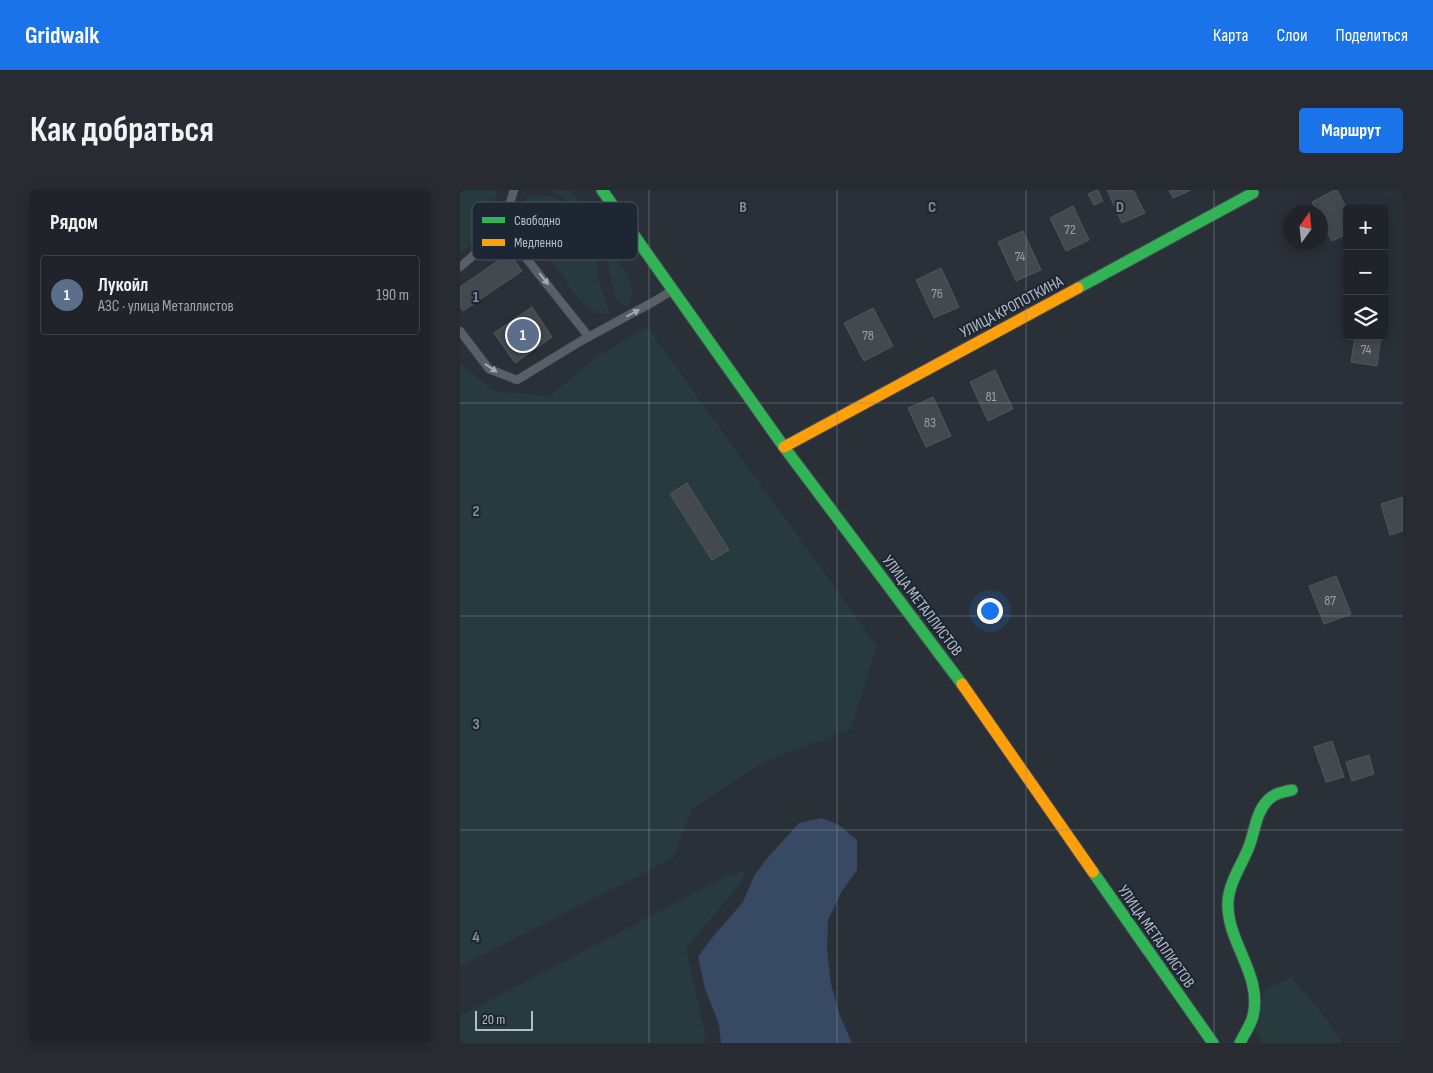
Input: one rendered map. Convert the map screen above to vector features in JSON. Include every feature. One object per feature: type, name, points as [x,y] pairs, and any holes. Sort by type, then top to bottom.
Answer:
[{"type":"main road","name":"УЛИЦА МЕТАЛЛИСТОВ","points":[[602,190],[610,202]]},
{"type":"main road","name":"УЛИЦА КРОПОТКИНА","points":[[784,447],[1252,192]]},
{"type":"main road","name":"УЛИЦА МЕТАЛЛИСТОВ","points":[[638,241],[784,447],[973,698],[1213,1043]]},
{"type":"main road","points":[[1240,1043],[1253,1017],[1255,992],[1251,972],[1236,943],[1228,903],[1233,881],[1251,842],[1260,809],[1274,795],[1292,790]]},
{"type":"lane","points":[[510,202],[514,190]]},
{"type":"lane","points":[[460,267],[472,257]]},
{"type":"lane","points":[[528,260],[589,337]]},
{"type":"lane","points":[[460,331],[489,369],[518,380],[672,290]]},
{"type":"green space","points":[[460,190],[497,190],[493,202],[472,202],[472,242],[460,254]]},
{"type":"green space","points":[[553,190],[570,190],[580,202],[567,202]]},
{"type":"green space","points":[[528,195],[554,197],[560,202],[526,202]]},
{"type":"green space","points":[[551,260],[596,260],[598,279],[610,314],[600,314],[588,308],[576,296]]},
{"type":"green space","points":[[608,260],[616,260],[631,285],[631,300],[626,307],[616,299],[609,273]]},
{"type":"green space","points":[[647,327],[877,646],[851,729],[762,763],[691,810],[673,858],[460,966],[460,364],[494,391],[550,396],[596,357]]},
{"type":"green space","points":[[746,870],[741,882],[686,949],[706,1043],[460,1043],[460,1016],[725,877]]},
{"type":"green space","points":[[1291,977],[1329,1022],[1342,1043],[1262,1043],[1253,1026],[1265,990]]},
{"type":"water","points":[[822,818],[839,825],[857,840],[857,870],[842,891],[828,920],[827,950],[831,984],[840,1016],[852,1043],[721,1043],[719,1024],[705,989],[698,957],[743,902],[754,876],[765,861],[799,823]]},
{"type":"building","points":[[1098,190],[1103,201],[1094,205],[1088,194]]},
{"type":"building","points":[[1107,190],[1133,190],[1145,213],[1122,223]]},
{"type":"building","points":[[1169,190],[1191,190],[1173,198]]},
{"type":"building","points":[[1337,190],[1345,205],[1343,205],[1343,236],[1332,241],[1328,233],[1328,205],[1314,205],[1312,202]]},
{"type":"building","points":[[1073,206],[1089,240],[1066,251],[1050,218]]},
{"type":"building","points":[[1023,231],[1041,270],[1016,281],[998,242]]},
{"type":"building","points":[[499,260],[514,260],[522,271],[463,311],[460,306],[460,287]]},
{"type":"building","points":[[941,268],[959,307],[934,318],[916,280]]},
{"type":"building","points":[[532,307],[552,337],[515,363],[494,333]]},
{"type":"building","points":[[873,308],[893,346],[864,361],[844,323]]},
{"type":"building","points":[[1354,340],[1380,340],[1377,366],[1351,362]]},
{"type":"building","points":[[995,370],[1013,409],[988,421],[970,382]]},
{"type":"building","points":[[933,397],[951,436],[926,447],[908,408]]},
{"type":"building","points":[[687,483],[729,550],[712,560],[670,494]]},
{"type":"building","points":[[1403,497],[1403,531],[1390,535],[1381,504]]},
{"type":"building","points":[[1336,576],[1351,614],[1324,624],[1309,586]]},
{"type":"building","points":[[1332,741],[1344,777],[1326,782],[1314,747]]},
{"type":"building","points":[[1369,755],[1374,774],[1352,781],[1346,762]]},
{"type":"traffic: fast","points":[[602,190],[610,202]]},
{"type":"traffic: fast","points":[[1078,288],[1253,193],[1252,190]]},
{"type":"traffic: fast","points":[[638,241],[784,447],[962,684]]},
{"type":"traffic: fast","points":[[1240,1043],[1252,1019],[1255,1001],[1249,972],[1232,931],[1229,917],[1229,895],[1233,881],[1248,849],[1260,811],[1273,796],[1292,790]]},
{"type":"traffic: fast","points":[[1093,872],[1213,1043]]},
{"type":"traffic: slow","points":[[784,447],[1078,288]]},
{"type":"traffic: slow","points":[[962,684],[1093,872]]},
{"type":"place","name":"Лукойл","points":[[523,335]]}]
